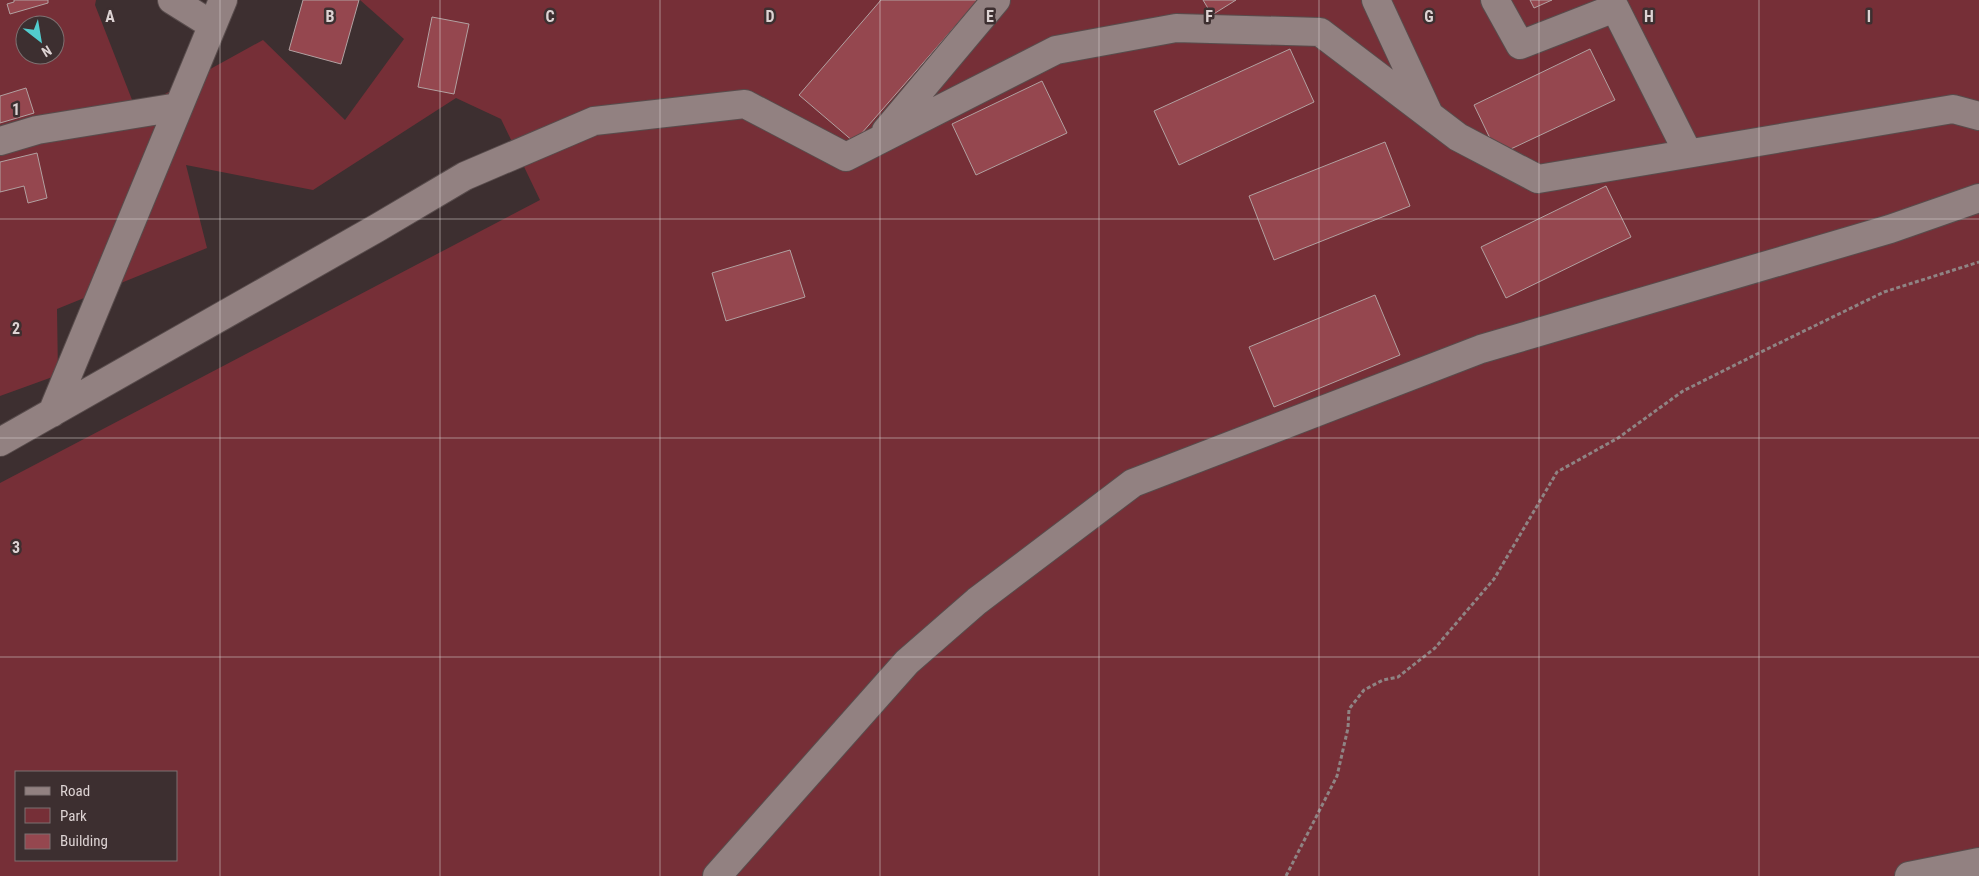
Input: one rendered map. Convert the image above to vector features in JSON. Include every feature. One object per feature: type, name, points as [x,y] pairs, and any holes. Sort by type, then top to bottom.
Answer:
[{"type":"street","points":[[172,0],[212,25]]},
{"type":"street","points":[[52,413],[223,0]]},
{"type":"street","points":[[878,141],[996,0]]},
{"type":"street","points":[[1376,0],[1431,117]]},
{"type":"street","points":[[1494,0],[1520,45],[1615,8],[1688,154]]},
{"type":"street","points":[[0,442],[377,228],[464,176],[594,121],[745,104],[846,157],[1056,50],[1176,28],[1320,32],[1458,137],[1538,179],[1953,109],[1979,116]]},
{"type":"street","points":[[0,141],[37,130],[178,107]]},
{"type":"street","points":[[717,876],[907,662],[977,601],[1133,483],[1481,349],[1890,229],[1979,198]]},
{"type":"street","points":[[1910,876],[1979,862]]},
{"type":"path","points":[[1286,876],[1337,776],[1348,728],[1349,709],[1364,690],[1383,680],[1398,677],[1435,648],[1494,579],[1557,472],[1618,438],[1684,391],[1761,352],[1884,292],[1979,262]]},
{"type":"green space","points":[[0,0],[96,0],[95,5],[136,110],[263,40],[345,120],[404,39],[360,0],[1979,0],[1979,876],[0,876],[0,483],[540,200],[501,119],[456,98],[313,190],[186,165],[207,248],[57,309],[58,375],[0,396]]},
{"type":"building","points":[[14,0],[48,0],[48,3],[10,14],[7,4],[14,2]]},
{"type":"building","points":[[303,0],[359,0],[341,64],[289,50]]},
{"type":"building","points":[[881,0],[978,0],[854,142],[799,95]]},
{"type":"building","points":[[1203,0],[1236,0],[1212,15]]},
{"type":"building","points":[[1530,0],[1552,0],[1534,8]]},
{"type":"building","points":[[432,17],[469,24],[454,94],[418,87]]},
{"type":"building","points":[[1290,49],[1314,102],[1179,165],[1154,111]]},
{"type":"building","points":[[1590,49],[1615,100],[1498,155],[1474,105]]},
{"type":"building","points":[[1042,81],[1067,133],[976,175],[952,124]]},
{"type":"building","points":[[26,88],[34,113],[0,123],[0,96]]},
{"type":"building","points":[[1385,142],[1410,206],[1274,260],[1249,196]]},
{"type":"building","points":[[37,153],[47,198],[28,203],[24,186],[0,192],[0,162]]},
{"type":"building","points":[[1606,186],[1631,237],[1506,298],[1481,247]]},
{"type":"building","points":[[790,250],[805,297],[726,321],[712,273]]},
{"type":"building","points":[[1375,295],[1400,355],[1274,407],[1249,347]]}]
